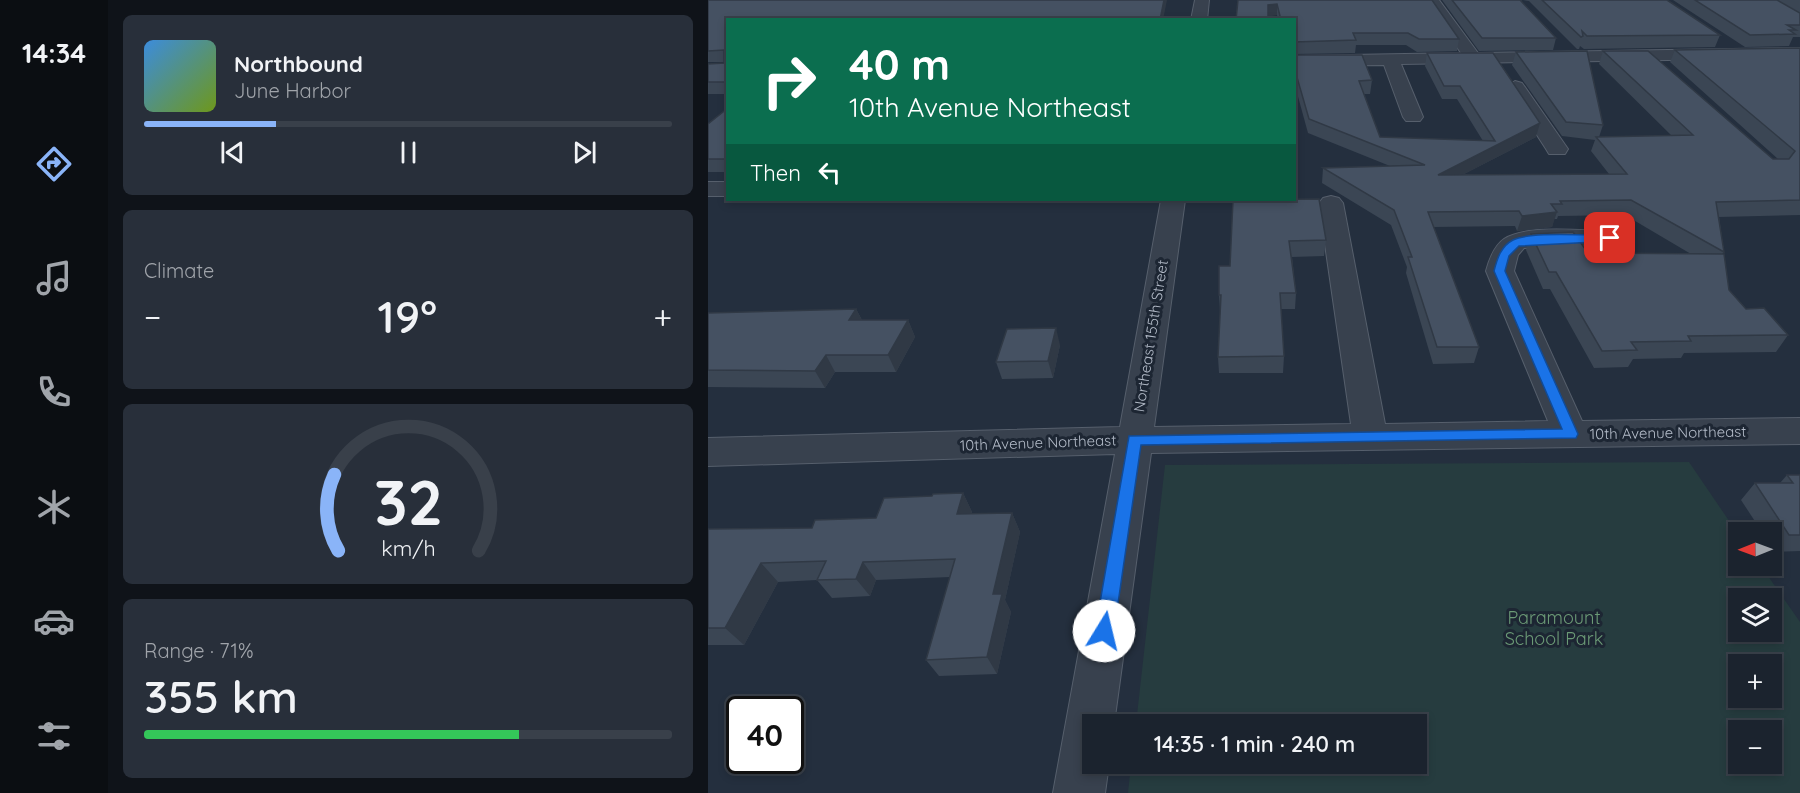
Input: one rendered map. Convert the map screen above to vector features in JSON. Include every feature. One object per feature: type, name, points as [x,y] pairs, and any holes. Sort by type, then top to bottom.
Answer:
[{"type":"street","points":[[1199,18],[1202,0]]},
{"type":"street","points":[[1432,0],[1473,58]]},
{"type":"street","points":[[1556,40],[1572,57]]},
{"type":"street","points":[[1721,41],[1740,54]]},
{"type":"street","points":[[1296,61],[1800,53]]},
{"type":"street","points":[[1650,56],[1666,71]]},
{"type":"street","points":[[1496,58],[1557,149]]},
{"type":"street","points":[[1391,60],[1413,117]]},
{"type":"street","points":[[708,189],[726,189]]},
{"type":"street","name":"Northeast 155th Street","points":[[1079,793],[1173,201]]},
{"type":"street","points":[[1331,203],[1370,437]]},
{"type":"street","points":[[1571,434],[1500,271],[1504,255],[1516,243],[1542,239],[1610,238]]},
{"type":"street","name":"10th Avenue Northeast","points":[[708,452],[1134,440],[1800,431]]},
{"type":"green space","name":"Paramount School Park","points":[[1689,462],[1730,522],[1728,522],[1728,576],[1768,576],[1776,588],[1728,588],[1728,642],[1782,642],[1782,596],[1800,622],[1800,793],[1128,793],[1130,774],[1427,774],[1427,714],[1137,714],[1165,465]]},
{"type":"building","points":[[708,0],[1164,0],[1160,18],[726,18],[726,82],[708,82],[708,64],[724,63],[724,50],[708,51]]},
{"type":"building","points":[[1238,0],[1432,0],[1459,39],[1419,39],[1408,33],[1353,33],[1356,40],[1296,42],[1296,18],[1280,18],[1277,4],[1268,5],[1268,18],[1236,18]]},
{"type":"building","points":[[1452,0],[1520,0],[1556,38],[1482,38]]},
{"type":"building","points":[[1542,0],[1667,0],[1720,35],[1587,36],[1582,31],[1583,36],[1581,37]]},
{"type":"building","points":[[1695,0],[1777,0],[1800,13],[1800,25],[1787,25],[1796,30],[1789,30],[1795,34],[1750,35]]},
{"type":"building","points":[[1800,48],[1800,200],[1716,202],[1724,252],[1631,200],[1560,201],[1562,204],[1551,204],[1557,212],[1522,216],[1519,211],[1428,212],[1479,347],[1437,347],[1408,257],[1412,257],[1394,210],[1323,168],[1425,165],[1309,119],[1296,74],[1296,55],[1362,55],[1372,80],[1359,81],[1380,137],[1495,141],[1460,86],[1444,86],[1427,53],[1493,53],[1540,123],[1438,175],[1627,174],[1596,137],[1693,135],[1603,51],[1648,51],[1773,159],[1789,159],[1795,151],[1675,50]]},
{"type":"building","points":[[1587,51],[1603,125],[1566,122],[1516,52]]},
{"type":"building","points":[[726,110],[726,159],[708,159],[708,124]]},
{"type":"building","points":[[1319,199],[1326,240],[1289,241],[1296,293],[1280,293],[1284,356],[1218,357],[1221,295],[1219,295],[1219,266],[1230,266],[1233,201]]},
{"type":"building","points":[[1573,232],[1588,253],[1724,254],[1729,290],[1746,309],[1764,308],[1788,335],[1688,336],[1691,341],[1631,342],[1637,350],[1602,351],[1556,272],[1549,272],[1531,234]]},
{"type":"building","points":[[856,309],[849,320],[908,320],[888,355],[826,355],[815,371],[708,370],[708,313]]},
{"type":"building","points":[[1056,328],[1048,361],[996,362],[1007,329]]},
{"type":"building","points":[[1787,475],[1800,475],[1800,535],[1789,535],[1755,483],[1793,483]]},
{"type":"building","points":[[963,493],[957,514],[1012,513],[993,594],[1002,594],[987,657],[926,660],[955,559],[863,562],[856,579],[817,580],[826,561],[761,563],[725,628],[708,628],[708,529],[812,528],[815,520],[876,518],[884,498]]},
{"type":"route","points":[[1104,631],[1134,440],[1571,434],[1500,271],[1504,255],[1516,243],[1542,239],[1610,238]]}]
